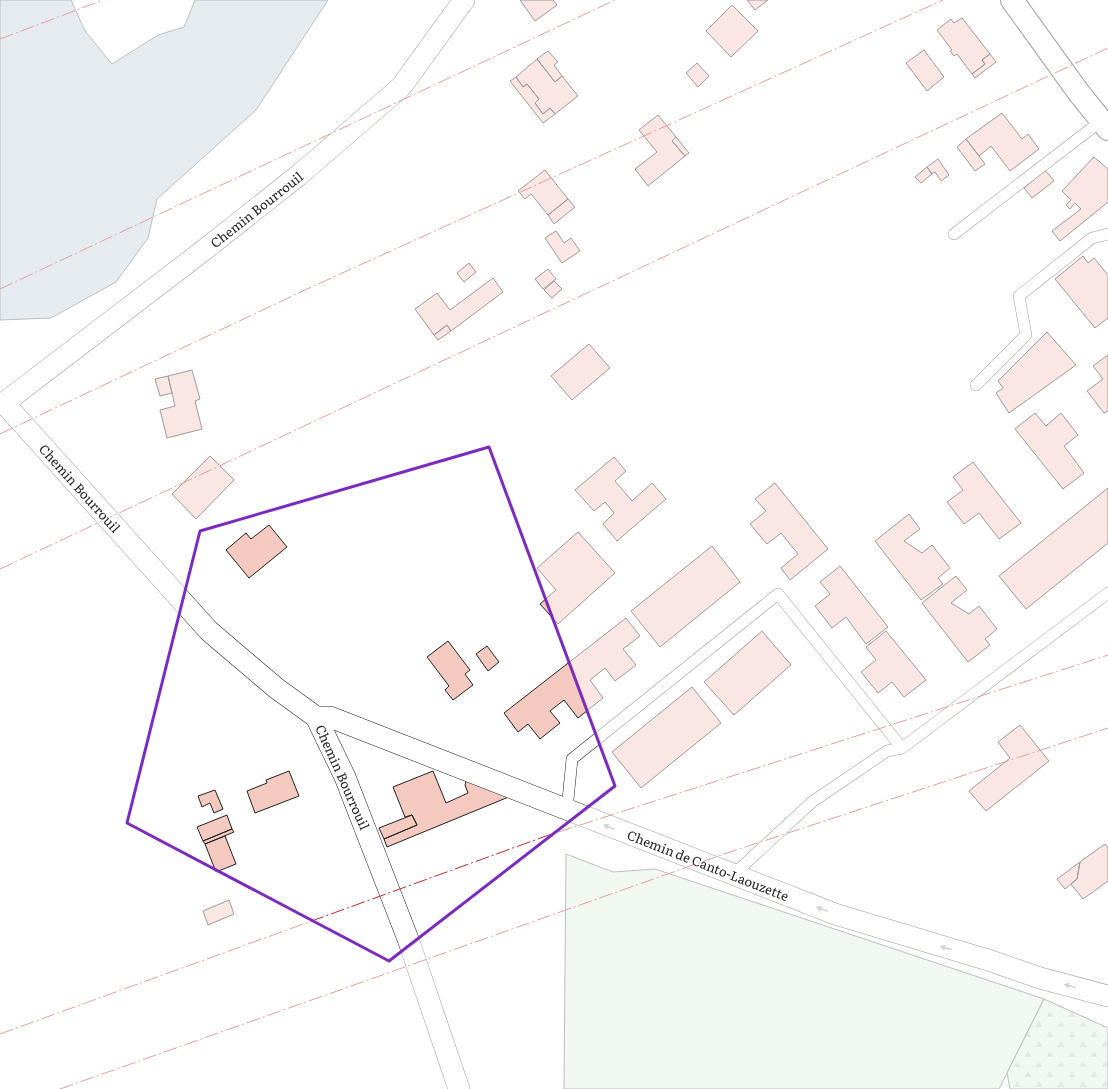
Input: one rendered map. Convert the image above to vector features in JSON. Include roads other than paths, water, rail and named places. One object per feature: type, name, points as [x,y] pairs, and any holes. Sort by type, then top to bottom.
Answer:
[{"type":"street","name":"Chemin Bourrouil","points":[[459,1089],[408,939],[345,777],[316,717],[276,688],[209,630],[2,401],[200,254],[299,175],[401,87],[464,0]]},
{"type":"street","points":[[1012,0],[1105,125]]},
{"type":"street","name":"Chemin de Canto-Laouzette","points":[[316,717],[330,717],[834,914],[988,960],[1040,978],[1108,996]]},
{"type":"lane","points":[[954,234],[1105,125]]},
{"type":"lane","points":[[976,385],[1026,335],[1019,296],[1092,238],[1108,234]]},
{"type":"lane","points":[[733,875],[812,802],[887,751],[902,748],[1108,593]]},
{"type":"lane","points":[[567,810],[572,759],[778,594],[902,748]]}]
